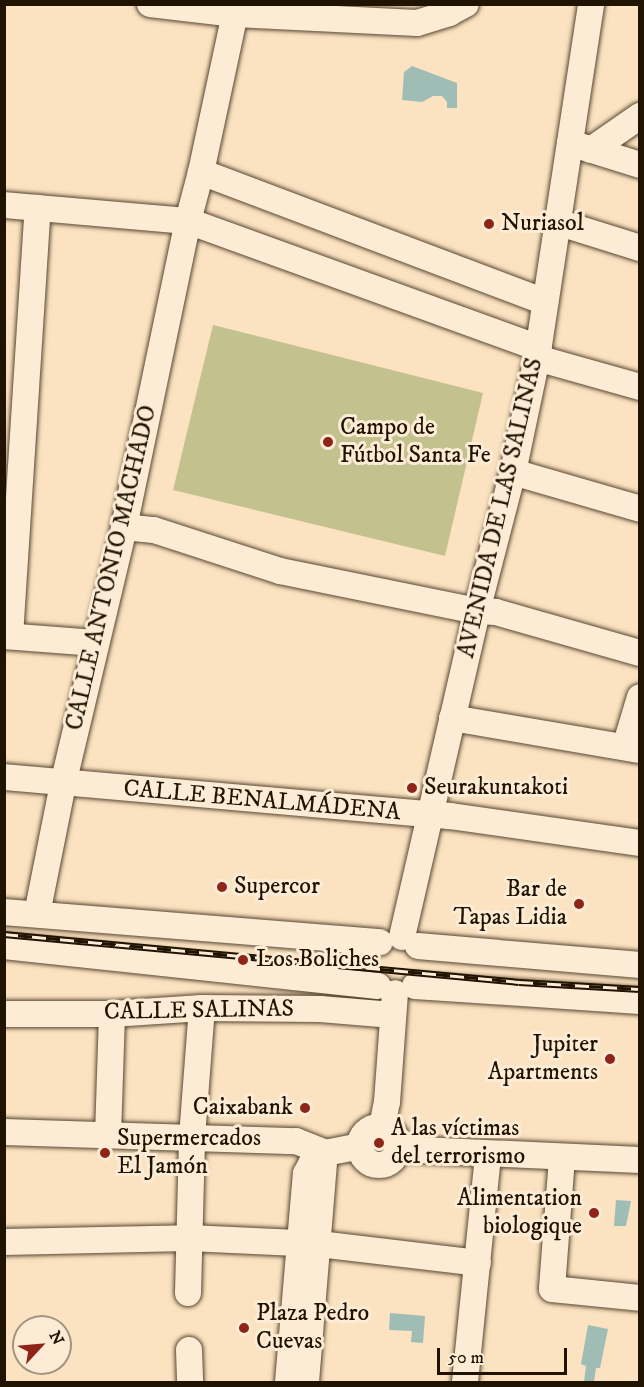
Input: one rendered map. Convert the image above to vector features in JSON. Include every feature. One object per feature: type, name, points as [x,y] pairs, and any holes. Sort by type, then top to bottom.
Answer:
[{"type":"street","points":[[150,4],[235,14],[417,23],[449,13],[466,4]]},
{"type":"street","name":"AVENIDA DE LAS SALINAS","points":[[400,942],[477,611],[513,472],[538,353],[557,222],[580,146],[591,4]]},
{"type":"street","name":"CALLE ANTONIO MACHADO","points":[[37,914],[63,784],[124,527],[188,221],[201,172],[235,14]]},
{"type":"street","points":[[580,146],[639,116]]},
{"type":"street","points":[[580,146],[639,165]]},
{"type":"street","points":[[201,172],[545,302]]},
{"type":"street","points":[[4,205],[188,221],[538,353],[639,387]]},
{"type":"street","points":[[38,208],[16,393],[7,636],[96,643]]},
{"type":"street","points":[[557,222],[639,248]]},
{"type":"street","points":[[513,472],[639,509]]},
{"type":"street","points":[[124,527],[154,530],[280,571],[477,611],[496,612],[639,652]]},
{"type":"street","points":[[452,718],[632,749],[639,697]]},
{"type":"street","name":"CALLE BENALMÁDENA","points":[[4,777],[429,815],[639,843]]},
{"type":"street","points":[[4,912],[400,942],[639,965]]},
{"type":"street","points":[[395,995],[421,980],[424,963],[400,942]]},
{"type":"street","points":[[395,995],[369,972],[368,964],[374,948],[400,942]]},
{"type":"street","points":[[4,946],[395,995],[639,1001]]},
{"type":"street","points":[[382,1127],[387,1102],[395,995]]},
{"type":"street","name":"CALLE SALINAS","points":[[4,1014],[112,1014],[202,1008],[320,1009],[395,995]]},
{"type":"street","points":[[188,1293],[192,1137],[202,1008]]},
{"type":"street","points":[[108,1135],[112,1014]]},
{"type":"street","points":[[382,1127],[396,1137],[398,1149],[392,1160],[374,1164],[364,1158],[360,1146],[368,1131],[382,1127]]},
{"type":"street","points":[[4,1132],[296,1141],[325,1153],[360,1146]]},
{"type":"street","points":[[398,1149],[639,1160]]},
{"type":"street","points":[[288,1383],[325,1153]]},
{"type":"street","points":[[465,1383],[488,1154]]},
{"type":"street","points":[[562,1158],[552,1289],[639,1298]]},
{"type":"street","points":[[4,1242],[189,1238],[310,1244],[478,1263]]},
{"type":"street","points":[[306,1383],[310,1244]]},
{"type":"street","points":[[189,1350],[190,1383]]},
{"type":"shaded area","name":"Campo de Fútbol Santa Fe","points":[[213,325],[483,393],[445,556],[173,490]]},
{"type":"water","points":[[412,66],[457,83],[457,108],[447,108],[447,102],[442,96],[433,96],[422,102],[402,100],[404,72]]},
{"type":"water","points":[[616,1200],[631,1201],[626,1226],[614,1226]]},
{"type":"water","points":[[390,1313],[425,1316],[423,1343],[411,1342],[412,1331],[389,1330]]},
{"type":"water","points":[[588,1325],[608,1329],[600,1368],[596,1368],[594,1382],[584,1382],[586,1366],[581,1364]]},
{"type":"railway","points":[[4,934],[519,982],[640,989]]},
{"type":"place","name":"Nuriasol","points":[[489,224]]},
{"type":"place","name":"Campo de Fútbol Santa Fe","points":[[328,442]]},
{"type":"place","name":"Seurakuntakoti","points":[[412,788]]},
{"type":"place","name":"Supercor","points":[[222,887]]},
{"type":"place","name":"Bar de Tapas Lidia","points":[[579,904]]},
{"type":"place","name":"Los Boliches","points":[[243,960]]},
{"type":"place","name":"Jupiter Apartments","points":[[610,1059]]},
{"type":"place","name":"Caixabank","points":[[305,1108]]},
{"type":"place","name":"A las víctimas del terrorismo","points":[[379,1143]]},
{"type":"place","name":"Supermercados El Jamón","points":[[105,1153]]},
{"type":"place","name":"Alimentation biologique","points":[[594,1213]]},
{"type":"place","name":"Plaza Pedro Cuevas","points":[[244,1328]]}]
